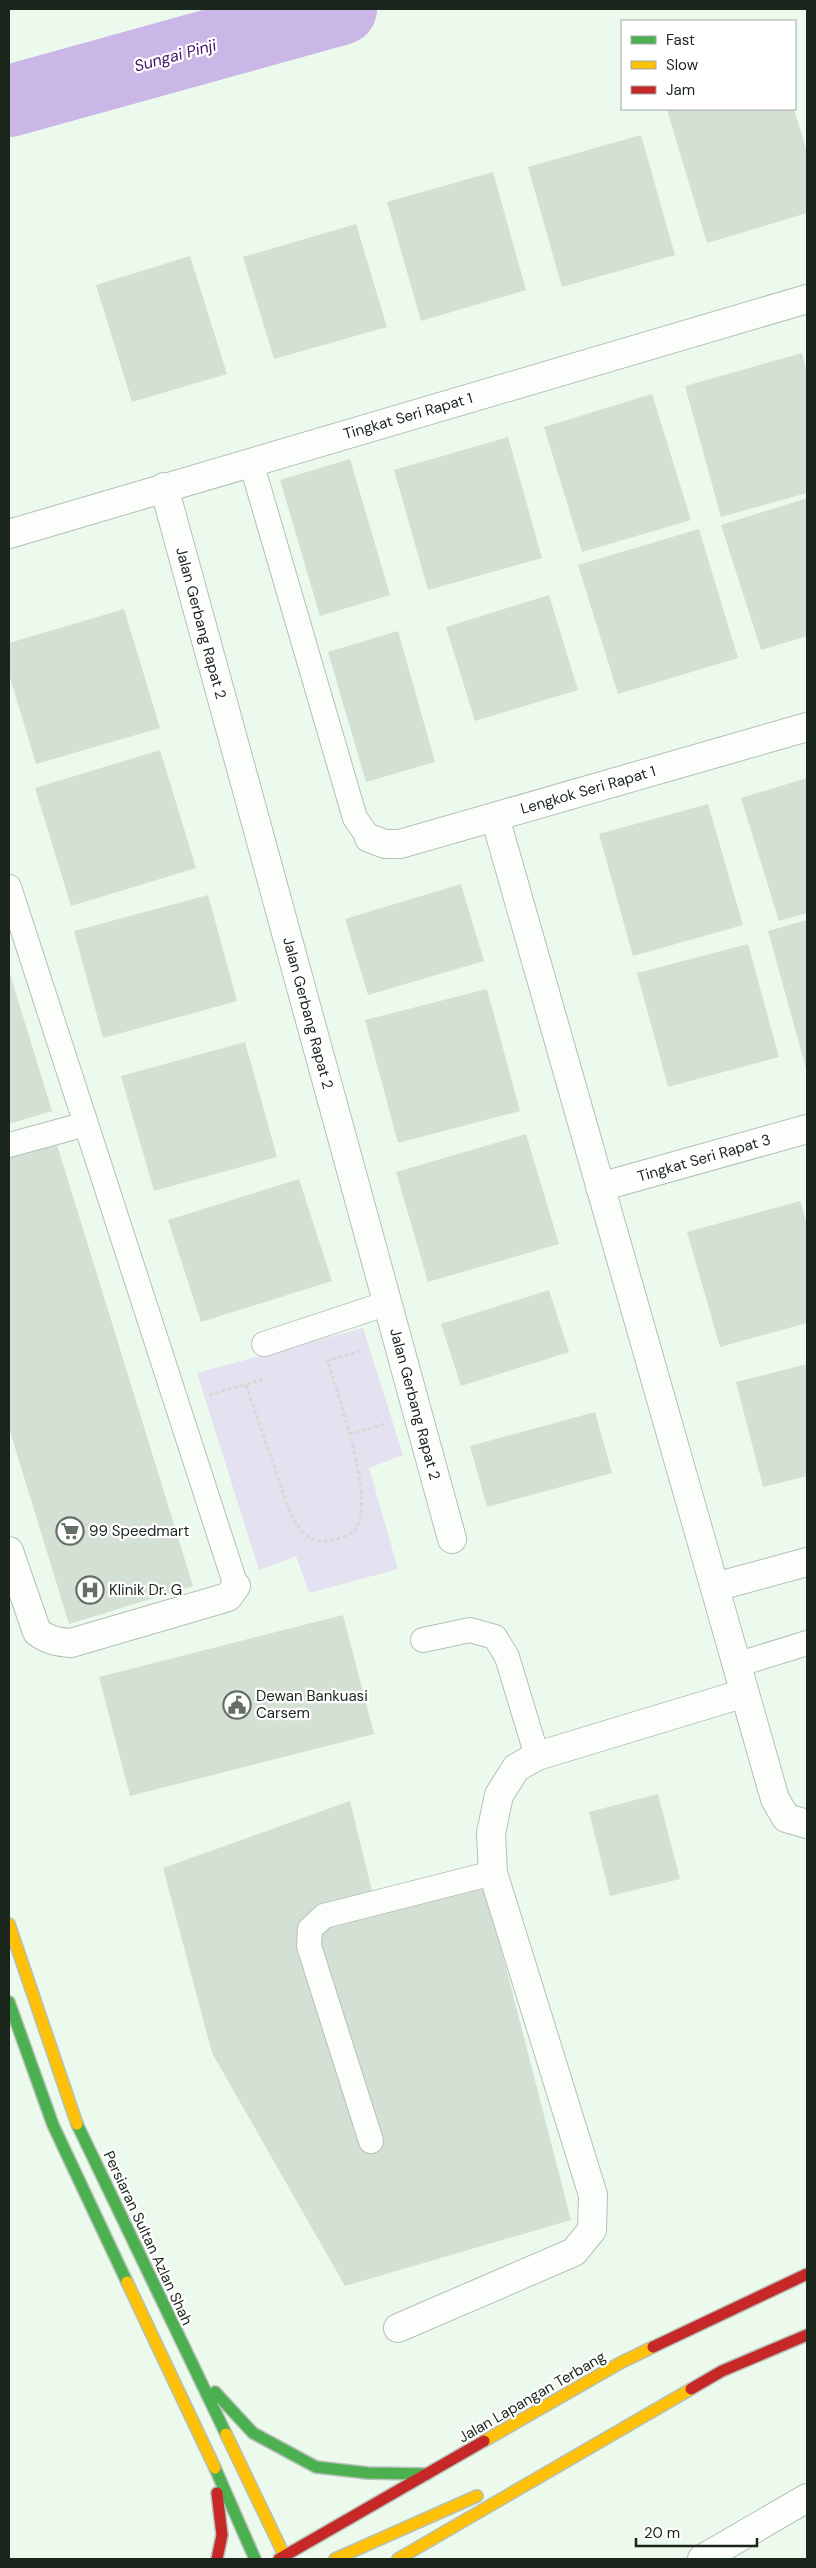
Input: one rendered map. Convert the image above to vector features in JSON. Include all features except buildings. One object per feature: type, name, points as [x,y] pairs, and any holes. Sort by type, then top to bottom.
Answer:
[{"type":"street","name":"Tingkat Seri Rapat 1","points":[[9,534],[807,299]]},
{"type":"street","name":"Jalan Gerbang Rapat 2","points":[[164,487],[452,1539]]},
{"type":"street","name":"Lengkok Seri Rapat 1","points":[[369,838],[385,844],[400,844],[807,727]]},
{"type":"street","points":[[495,817],[775,1799],[786,1818],[807,1824]]},
{"type":"street","name":"Tingkat Seri Rapat 3","points":[[600,1186],[807,1129]]},
{"type":"street","points":[[9,1551],[36,1632],[46,1639],[57,1642],[71,1643],[228,1597],[236,1586]]},
{"type":"street","points":[[715,1587],[807,1562]]},
{"type":"street","points":[[398,2328],[574,2252],[592,2230],[593,2195],[493,1873],[491,1833],[499,1795],[516,1768],[537,1756],[745,1693]]},
{"type":"street","name":"Persiaran Sultan Azlan Shah","points":[[9,1924],[75,2120],[284,2558]]},
{"type":"street","points":[[9,2002],[53,2125],[208,2452],[255,2559]]},
{"type":"street","name":"Jalan Lapangan Terbang","points":[[284,2558],[620,2363],[807,2274]]},
{"type":"street","points":[[398,2559],[588,2447],[722,2371],[807,2335]]},
{"type":"street","points":[[192,2364],[253,2433],[316,2467],[368,2473],[427,2474]]},
{"type":"street","points":[[335,2559],[588,2447]]},
{"type":"street","points":[[208,2452],[222,2520],[220,2553],[216,2559]]},
{"type":"street","points":[[702,2559],[807,2498]]},
{"type":"lane","points":[[251,462],[354,818],[369,838]]},
{"type":"lane","points":[[9,887],[236,1586]]},
{"type":"lane","points":[[9,1145],[86,1124]]},
{"type":"lane","points":[[264,1344],[388,1303]]},
{"type":"lane","points":[[423,1640],[470,1630],[495,1637],[507,1657],[537,1756]]},
{"type":"lane","points":[[736,1664],[807,1644]]},
{"type":"lane","points":[[371,2141],[309,1946],[310,1929],[324,1916],[493,1873]]},
{"type":"path","points":[[246,1385],[290,1516],[301,1532],[318,1542],[340,1539],[356,1528],[363,1508],[361,1482],[328,1361]]},
{"type":"shaded area","points":[[363,1328],[403,1455],[369,1468],[398,1569],[309,1593],[296,1556],[259,1570],[197,1373]]},
{"type":"waterway","name":"Sungai Pinji","points":[[9,101],[341,9]]},
{"type":"traffic: fast","points":[[9,2002],[53,2125],[127,2282]]},
{"type":"traffic: fast","points":[[77,2124],[226,2434]]},
{"type":"traffic: fast","points":[[215,2392],[253,2433],[316,2467],[368,2473],[427,2474]]},
{"type":"traffic: fast","points":[[215,2468],[255,2559]]},
{"type":"traffic: slow","points":[[9,1924],[77,2124]]},
{"type":"traffic: slow","points":[[127,2282],[215,2468]]},
{"type":"traffic: slow","points":[[484,2441],[620,2363],[653,2347]]},
{"type":"traffic: slow","points":[[398,2559],[691,2389]]},
{"type":"traffic: slow","points":[[226,2434],[286,2559]]},
{"type":"traffic: slow","points":[[335,2559],[477,2496]]},
{"type":"traffic: jam","points":[[653,2347],[807,2274]]},
{"type":"traffic: jam","points":[[691,2389],[722,2371],[807,2335]]},
{"type":"traffic: jam","points":[[279,2559],[484,2441]]},
{"type":"traffic: jam","points":[[217,2493],[222,2535],[217,2559]]},
{"type":"place","name":"99 Speedmart","points":[[70,1531]]},
{"type":"place","name":"Klinik Dr. G","points":[[90,1590]]},
{"type":"place","name":"Dewan Bankuasi Carsem","points":[[237,1705]]}]
